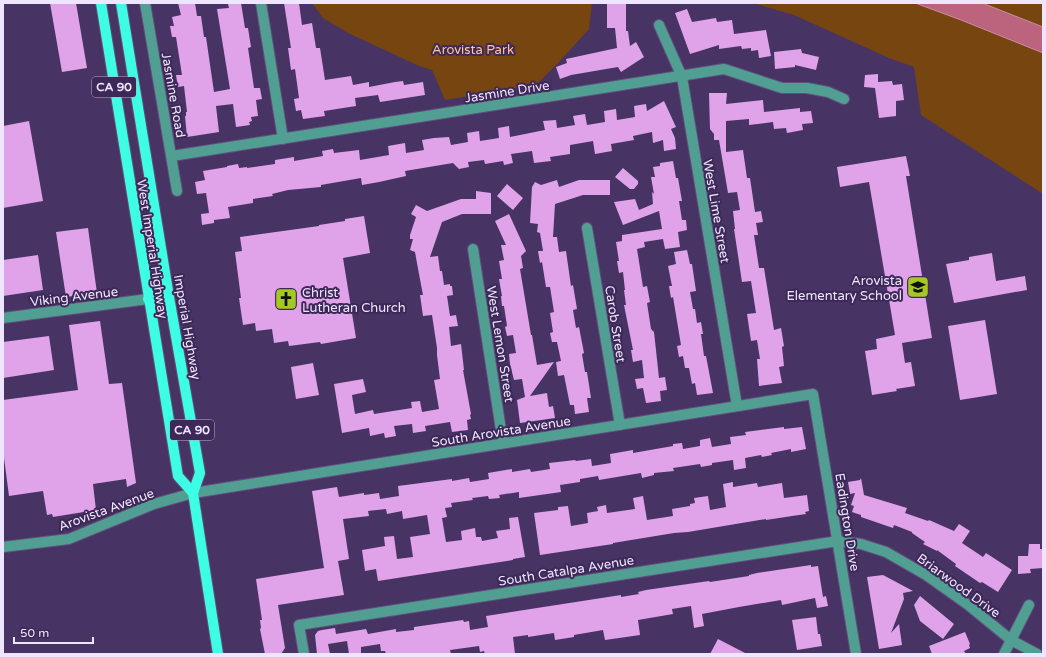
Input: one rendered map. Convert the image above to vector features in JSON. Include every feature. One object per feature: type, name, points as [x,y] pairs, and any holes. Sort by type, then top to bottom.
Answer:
[{"type":"main road","name":"West Imperial Highway","points":[[101,3],[178,476],[193,493]]},
{"type":"main road","name":"Imperial Highway","points":[[121,3],[169,297],[200,473],[193,493],[218,654]]},
{"type":"main road","points":[[148,299],[169,297]]},
{"type":"street","name":"Jasmine Road","points":[[145,3],[177,191]]},
{"type":"street","points":[[261,3],[283,139]]},
{"type":"street","name":"West Lime Street","points":[[659,24],[682,77],[737,406]]},
{"type":"street","name":"Jasmine Drive","points":[[172,156],[682,77],[724,69],[782,88],[807,88],[828,92],[844,99]]},
{"type":"street","name":"Carob Street","points":[[587,228],[620,425]]},
{"type":"street","name":"West Lemon Street","points":[[472,249],[504,443]]},
{"type":"street","name":"Viking Avenue","points":[[3,318],[148,299]]},
{"type":"street","name":"South Arovista Avenue","points":[[193,493],[814,394]]},
{"type":"street","name":"Eadington Drive","points":[[814,394],[856,654]]},
{"type":"street","name":"Arovista Avenue","points":[[3,547],[69,539],[154,504],[193,493]]},
{"type":"street","name":"South Catalpa Avenue","points":[[304,654],[299,625],[838,540]]},
{"type":"street","name":"Briarwood Drive","points":[[838,540],[860,544],[886,552],[926,575],[967,604],[1011,640],[1037,654]]},
{"type":"street","points":[[1004,654],[1029,605]]},
{"type":"green space","name":"Arovista Park","points":[[312,3],[592,3],[589,29],[536,85],[445,100],[432,70],[419,66],[348,33],[323,18]]},
{"type":"green space","points":[[753,3],[1043,3],[1043,194],[921,115],[914,67],[889,58],[794,15]]},
{"type":"shaded area","points":[[915,3],[982,3],[1043,27],[1043,53],[961,20]]},
{"type":"building","points":[[50,3],[76,3],[87,68],[62,72]]},
{"type":"building","points":[[178,3],[195,3],[197,16],[201,16],[204,37],[206,37],[214,92],[230,89],[217,9],[229,8],[228,4],[241,3],[245,28],[248,28],[251,47],[248,48],[254,88],[260,88],[262,99],[256,100],[258,116],[251,117],[252,121],[249,122],[250,125],[236,127],[233,104],[216,106],[219,132],[187,137],[185,116],[187,112],[184,86],[178,87],[176,75],[182,75],[176,37],[172,37],[170,26],[174,26],[172,17],[181,15]]},
{"type":"building","points":[[284,3],[299,3],[302,25],[312,23],[316,48],[320,48],[325,80],[351,76],[353,85],[369,82],[369,87],[403,81],[404,85],[423,82],[425,95],[380,102],[378,95],[355,98],[356,106],[324,111],[325,116],[303,119],[301,110],[296,111],[294,99],[299,98],[295,69],[291,70],[288,48],[291,48]]},
{"type":"building","points":[[607,3],[626,3],[626,31],[628,31],[630,46],[636,42],[644,57],[621,72],[618,67],[571,75],[560,79],[556,67],[567,63],[566,59],[617,48],[615,28],[607,28]]},
{"type":"building","points":[[687,9],[692,22],[716,18],[717,22],[732,20],[734,34],[766,30],[771,56],[759,58],[758,50],[751,51],[751,48],[742,49],[741,46],[719,49],[719,45],[690,54],[675,13]]},
{"type":"building","points":[[801,49],[802,53],[819,57],[816,70],[795,65],[795,67],[775,69],[774,52]]},
{"type":"building","points":[[878,74],[878,82],[892,81],[893,85],[902,84],[904,100],[896,101],[896,116],[879,118],[875,88],[864,87],[865,75]]},
{"type":"building","points":[[709,93],[727,93],[726,104],[763,100],[764,112],[800,108],[800,112],[811,111],[813,123],[802,124],[803,130],[787,133],[786,128],[774,129],[773,122],[749,125],[749,119],[726,121],[726,152],[743,150],[747,178],[750,178],[755,212],[761,211],[763,222],[756,223],[758,235],[754,235],[759,268],[764,268],[774,330],[781,328],[784,346],[782,347],[784,366],[779,367],[782,383],[759,386],[757,359],[760,359],[757,340],[751,341],[747,314],[756,313],[751,281],[742,282],[734,229],[733,211],[740,210],[737,192],[728,193],[719,140],[714,140],[714,134],[710,129]]},
{"type":"building","points":[[664,101],[676,127],[671,129],[675,138],[676,149],[664,151],[663,140],[653,143],[652,132],[633,136],[634,140],[611,144],[612,151],[595,154],[593,141],[570,145],[570,154],[550,157],[551,161],[534,163],[532,151],[511,154],[513,163],[504,165],[503,161],[485,164],[484,160],[468,162],[469,167],[459,169],[453,163],[405,171],[406,176],[362,185],[361,178],[321,185],[321,187],[288,190],[272,194],[273,196],[253,199],[253,203],[228,207],[230,218],[214,220],[214,223],[202,225],[201,214],[209,213],[206,193],[197,194],[195,182],[205,180],[203,171],[238,164],[239,168],[247,168],[275,164],[275,160],[294,157],[294,161],[323,156],[322,151],[333,149],[334,153],[359,150],[360,160],[389,155],[388,146],[405,143],[406,153],[424,150],[422,140],[434,138],[449,137],[451,145],[468,142],[467,133],[479,131],[480,141],[499,138],[498,128],[509,126],[510,137],[545,130],[543,121],[556,120],[557,128],[575,125],[573,116],[585,114],[587,125],[605,122],[604,111],[616,109],[617,120],[635,117],[634,106],[646,104],[647,111]]},
{"type":"building","points":[[29,121],[43,201],[3,208],[3,126]]},
{"type":"building","points":[[906,156],[910,176],[906,176],[932,338],[902,343],[905,363],[911,362],[915,386],[896,389],[897,391],[872,395],[865,351],[877,349],[876,339],[895,335],[869,182],[840,187],[837,167]]},
{"type":"building","points":[[673,161],[682,201],[679,201],[682,220],[686,220],[687,230],[678,232],[680,247],[665,249],[663,239],[644,242],[645,247],[637,249],[643,287],[647,286],[650,302],[647,303],[651,329],[654,332],[659,378],[665,377],[667,390],[660,391],[661,401],[646,403],[643,388],[637,389],[635,379],[644,378],[642,360],[633,362],[631,350],[633,350],[624,305],[626,305],[623,272],[619,273],[616,242],[622,241],[622,235],[662,229],[659,211],[623,225],[614,202],[635,199],[639,210],[653,204],[652,192],[654,194],[651,177],[655,177],[653,167],[660,166],[660,163]]},
{"type":"building","points":[[623,168],[638,181],[638,184],[634,189],[630,189],[615,177]]},
{"type":"building","points":[[557,180],[559,187],[579,180],[610,180],[610,195],[583,195],[555,204],[553,237],[557,237],[559,252],[566,251],[571,286],[573,285],[577,309],[573,310],[576,328],[579,327],[584,353],[582,354],[585,372],[587,372],[591,398],[587,398],[589,412],[575,414],[574,405],[570,405],[564,375],[558,376],[556,362],[561,361],[557,342],[552,342],[550,333],[553,332],[550,313],[554,312],[550,287],[546,287],[542,262],[540,263],[538,251],[543,251],[540,233],[537,232],[538,224],[530,223],[532,187],[535,182],[541,185]]},
{"type":"building","points":[[507,184],[523,198],[513,210],[497,196]]},
{"type":"building","points":[[476,191],[491,193],[491,214],[462,214],[442,222],[430,257],[438,256],[444,285],[450,284],[450,286],[452,286],[453,295],[447,296],[450,316],[456,315],[458,326],[449,327],[451,346],[461,344],[463,370],[471,414],[471,419],[467,420],[468,430],[452,432],[450,422],[425,426],[426,431],[413,433],[412,424],[394,426],[396,436],[385,438],[384,433],[370,436],[369,428],[342,433],[334,384],[363,379],[366,392],[352,395],[355,414],[373,410],[374,414],[412,408],[411,402],[420,401],[422,412],[439,409],[434,380],[440,379],[437,348],[432,315],[423,316],[420,295],[423,295],[415,252],[410,250],[413,239],[410,239],[410,235],[416,217],[411,214],[416,205],[427,211],[461,199],[476,199]]},
{"type":"building","points":[[509,214],[526,251],[521,256],[523,268],[520,269],[537,365],[554,362],[530,396],[547,393],[549,407],[553,406],[555,418],[520,423],[517,400],[525,397],[522,379],[514,380],[510,364],[509,354],[516,353],[513,335],[507,336],[505,327],[507,326],[504,306],[502,306],[499,279],[502,279],[499,261],[504,260],[501,245],[506,245],[495,221]]},
{"type":"building","points":[[364,216],[370,253],[343,258],[356,338],[321,344],[320,342],[289,346],[288,341],[274,343],[272,329],[256,331],[255,323],[243,325],[235,252],[242,251],[240,237],[319,226]]},
{"type":"building","points":[[88,228],[97,293],[66,297],[56,232]]},
{"type":"building","points":[[687,250],[690,264],[692,264],[696,291],[690,292],[693,309],[695,309],[697,323],[701,322],[704,356],[706,356],[713,393],[697,395],[695,383],[692,384],[689,368],[685,368],[683,356],[679,357],[677,346],[681,345],[673,297],[671,298],[669,286],[672,286],[668,266],[676,264],[674,252]]},
{"type":"building","points":[[992,253],[996,281],[1025,276],[1027,290],[954,303],[946,264],[969,260],[969,257]]},
{"type":"building","points":[[38,255],[43,290],[3,296],[3,260]]},
{"type":"building","points":[[985,320],[997,394],[960,400],[948,326]]},
{"type":"building","points":[[100,321],[109,384],[122,383],[136,483],[127,487],[126,479],[93,484],[96,510],[53,517],[52,514],[47,515],[43,491],[9,496],[3,450],[3,400],[78,390],[69,325]]},
{"type":"building","points":[[49,336],[54,370],[3,378],[3,342]]},
{"type":"building","points":[[313,363],[319,395],[296,399],[291,367]]},
{"type":"building","points":[[784,427],[784,429],[802,427],[806,449],[791,452],[791,449],[771,453],[772,455],[762,457],[761,455],[745,458],[746,468],[734,470],[733,460],[712,463],[712,465],[701,467],[700,464],[673,468],[674,471],[654,473],[654,475],[642,478],[641,473],[599,480],[598,476],[580,479],[580,482],[560,485],[561,492],[519,498],[519,492],[499,495],[500,498],[489,499],[488,496],[472,498],[473,500],[451,503],[452,507],[445,508],[447,517],[442,518],[446,542],[462,540],[461,531],[475,528],[476,537],[481,537],[482,541],[498,538],[496,531],[510,529],[509,518],[518,517],[525,557],[513,560],[378,581],[376,569],[365,571],[362,550],[385,546],[384,537],[394,536],[397,559],[413,557],[410,537],[430,534],[427,515],[403,519],[402,511],[387,514],[386,509],[368,511],[369,516],[343,519],[349,559],[338,561],[344,595],[278,605],[285,648],[281,654],[265,654],[260,629],[260,620],[262,620],[256,579],[324,568],[312,491],[337,487],[339,497],[364,493],[364,495],[379,493],[380,499],[399,496],[398,486],[469,478],[470,482],[489,479],[488,473],[512,469],[512,472],[530,469],[531,472],[550,469],[549,463],[575,460],[591,459],[592,466],[611,463],[610,454],[633,450],[633,453],[682,443],[683,449],[700,446],[700,440],[710,438],[712,447],[731,444],[730,437],[746,435],[745,432]]},
{"type":"building","points":[[861,478],[864,495],[907,508],[905,513],[928,521],[929,520],[954,531],[959,524],[970,531],[962,543],[983,557],[986,553],[1012,570],[998,592],[982,582],[980,583],[955,566],[956,564],[937,550],[923,544],[925,542],[912,532],[894,525],[893,528],[861,517],[861,515],[852,512],[854,506],[851,505],[855,493],[850,494],[848,482],[860,480]]},
{"type":"building","points":[[733,482],[733,487],[757,483],[758,487],[782,483],[784,498],[807,495],[809,511],[805,512],[806,514],[674,533],[540,555],[534,513],[558,510],[558,507],[568,506],[571,526],[588,523],[587,513],[598,511],[597,507],[606,505],[607,513],[635,509],[633,498],[643,496],[647,520],[673,516],[672,509],[690,506],[690,504],[695,503],[694,498],[708,496],[710,510],[726,507],[723,484]]},
{"type":"building","points":[[1029,544],[1040,544],[1040,549],[1043,549],[1043,568],[1030,569],[1031,573],[1018,574],[1018,556],[1028,556]]},
{"type":"building","points":[[811,565],[811,567],[818,566],[823,597],[826,596],[828,606],[817,608],[815,598],[782,605],[781,600],[702,614],[704,626],[694,628],[691,606],[672,609],[673,614],[638,620],[640,635],[605,640],[603,630],[555,640],[554,633],[528,637],[528,635],[513,637],[515,654],[485,654],[484,651],[480,652],[479,646],[450,650],[451,654],[386,654],[385,651],[381,651],[380,644],[361,647],[361,654],[349,654],[347,641],[328,644],[330,654],[317,654],[315,635],[318,631],[322,630],[335,628],[336,634],[366,629],[368,634],[396,629],[396,632],[414,630],[414,627],[463,620],[464,622],[469,621],[470,630],[488,627],[486,616],[621,595],[621,597],[639,594],[638,592],[646,590],[710,582]]},
{"type":"building","points":[[883,575],[913,591],[903,593],[904,599],[891,633],[899,624],[902,645],[879,649],[867,577]]},
{"type":"building","points":[[920,596],[954,624],[943,639],[920,621],[914,605]]},
{"type":"building","points":[[816,617],[818,634],[820,634],[822,646],[797,650],[792,620]]},
{"type":"building","points":[[965,632],[970,644],[970,648],[964,651],[966,654],[932,654],[929,646]]},
{"type":"building","points":[[718,639],[747,654],[710,654]]},
{"type":"place","name":"Arovista Elementary School","points":[[918,287]]},
{"type":"place","name":"Christ Lutheran Church","points":[[286,299]]}]
